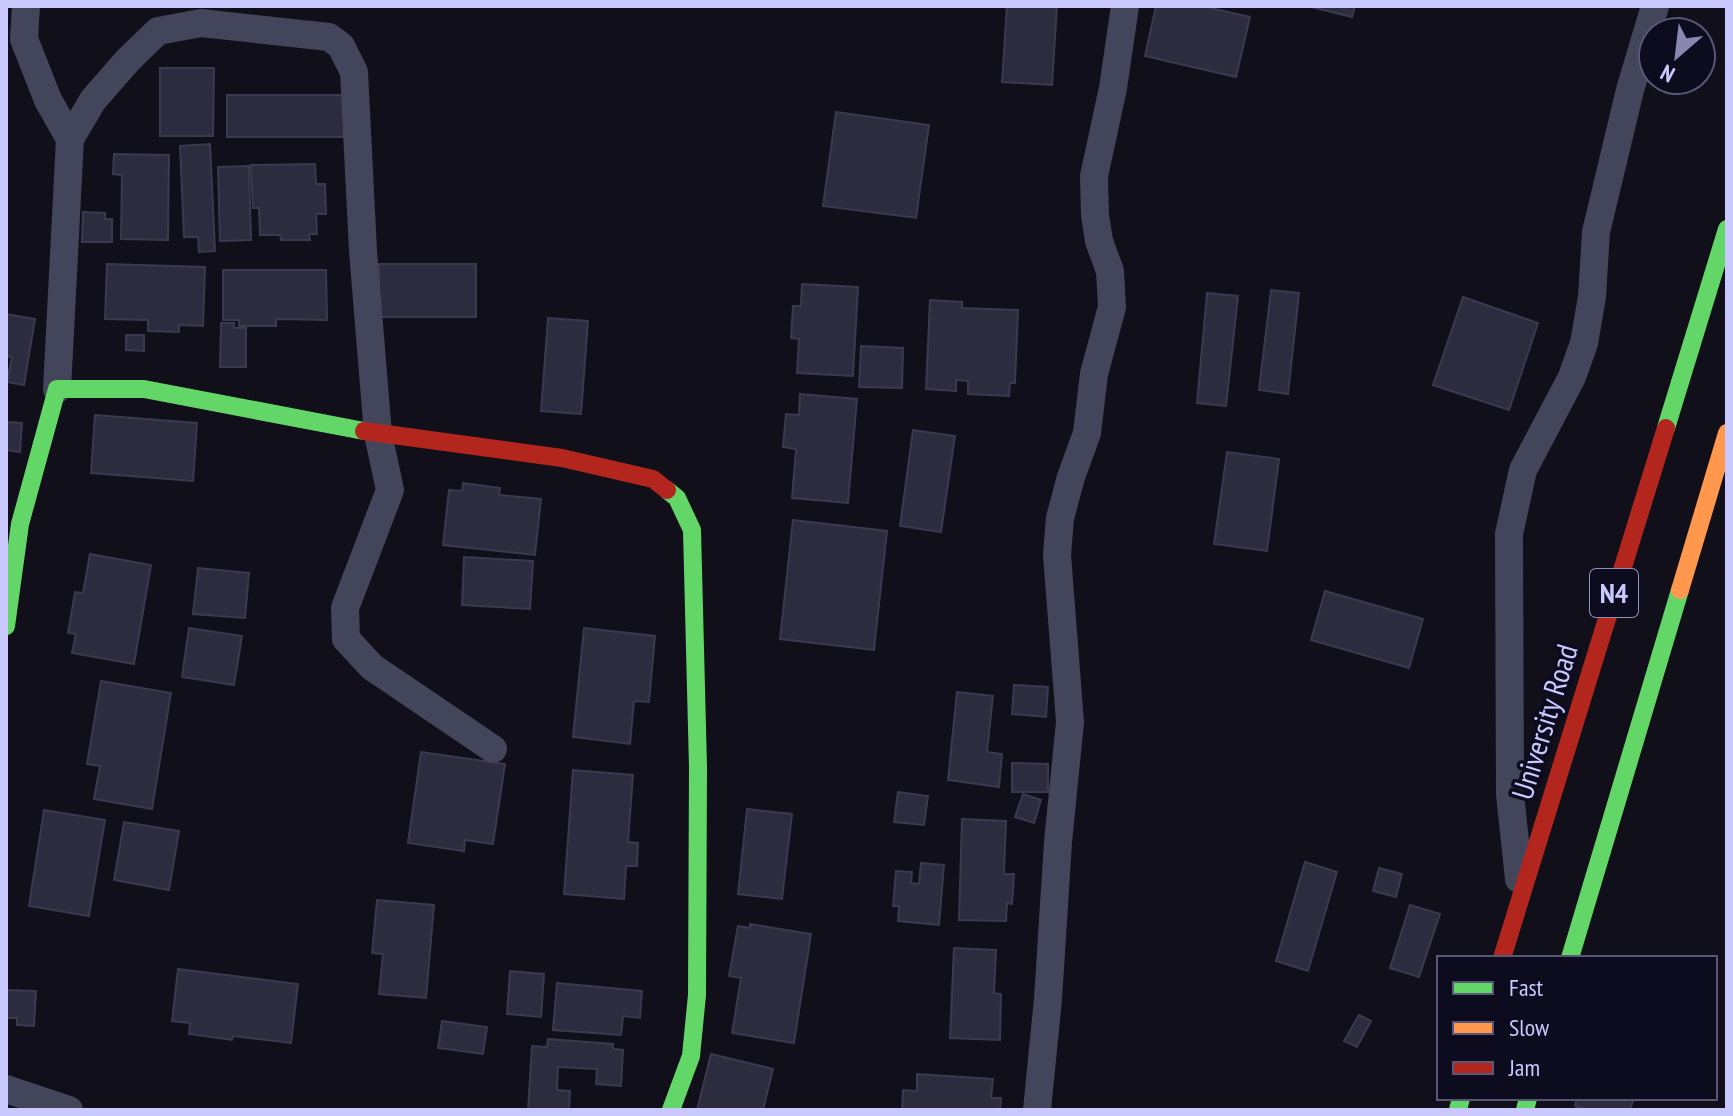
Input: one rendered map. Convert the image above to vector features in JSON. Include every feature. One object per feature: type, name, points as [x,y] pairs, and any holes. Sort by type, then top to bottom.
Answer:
[{"type":"main road","name":"University Road","points":[[1503,956],[1727,229]]},
{"type":"main road","points":[[6,626],[20,524],[57,389],[144,389],[378,434],[562,458],[653,479],[677,498],[692,530],[698,767],[697,995],[691,1056],[671,1110]]},
{"type":"main road","name":"N4","points":[[1571,956],[1727,433]]},
{"type":"street","points":[[26,6],[24,39],[48,100],[70,139]]},
{"type":"street","points":[[1037,1110],[1070,722],[1057,555],[1060,518],[1087,433],[1094,374],[1112,307],[1110,271],[1099,241],[1095,215],[1094,176],[1113,88],[1125,6]]},
{"type":"street","points":[[1520,896],[1510,794],[1509,534],[1523,470],[1572,377],[1584,343],[1592,297],[1596,232],[1630,90],[1655,6]]},
{"type":"street","points":[[57,389],[70,139],[93,100],[158,31],[201,23],[329,37],[341,46],[354,72],[363,251],[378,434],[390,490],[345,608],[346,639],[372,667],[493,749]]},
{"type":"street","points":[[6,1089],[69,1110]]},
{"type":"building","points":[[1007,6],[1057,6],[1052,85],[1002,82]]},
{"type":"building","points":[[1156,6],[1202,6],[1250,17],[1236,77],[1145,56]]},
{"type":"building","points":[[1307,6],[1355,6],[1352,17]]},
{"type":"building","points":[[160,68],[214,68],[213,136],[160,136]]},
{"type":"building","points":[[227,95],[346,95],[347,137],[227,137]]},
{"type":"building","points":[[836,112],[929,125],[916,218],[823,206]]},
{"type":"building","points":[[210,144],[215,251],[199,252],[198,237],[184,237],[180,146]]},
{"type":"building","points":[[114,154],[169,155],[168,240],[121,239],[122,175],[113,174]]},
{"type":"building","points":[[315,164],[316,184],[325,184],[326,214],[316,214],[317,234],[309,234],[310,240],[281,240],[280,235],[260,235],[259,208],[253,208],[251,165]]},
{"type":"building","points":[[249,166],[251,240],[220,241],[218,167]]},
{"type":"building","points":[[83,212],[105,213],[105,219],[112,219],[112,242],[82,242]]},
{"type":"building","points":[[107,264],[205,267],[203,326],[179,325],[179,332],[148,331],[148,320],[105,319]]},
{"type":"building","points":[[379,264],[476,264],[476,317],[379,317]]},
{"type":"building","points":[[223,270],[326,270],[327,320],[276,319],[276,326],[239,326],[239,320],[223,320]]},
{"type":"building","points":[[802,284],[858,287],[853,376],[797,373],[799,339],[791,338],[793,306],[801,306]]},
{"type":"building","points":[[1271,290],[1299,293],[1288,394],[1259,390]]},
{"type":"building","points":[[1207,293],[1238,296],[1226,406],[1197,403]]},
{"type":"building","points":[[1463,297],[1538,323],[1509,410],[1433,385]]},
{"type":"building","points":[[930,300],[962,302],[962,308],[1018,310],[1015,383],[1010,383],[1009,396],[968,394],[968,381],[956,380],[956,391],[926,389]]},
{"type":"building","points":[[6,314],[35,319],[24,385],[7,382],[12,357],[6,356]]},
{"type":"building","points":[[548,318],[588,321],[581,414],[541,411]]},
{"type":"building","points":[[221,323],[234,323],[234,328],[246,328],[246,367],[220,367]]},
{"type":"building","points":[[126,335],[144,335],[144,351],[126,350]]},
{"type":"building","points":[[861,346],[903,348],[902,388],[859,387]]},
{"type":"building","points":[[800,394],[857,399],[848,503],[792,498],[796,449],[783,447],[786,414],[799,415]]},
{"type":"building","points":[[95,415],[197,423],[193,481],[91,473]]},
{"type":"building","points":[[6,422],[22,423],[20,452],[6,450]]},
{"type":"building","points":[[913,430],[955,436],[941,532],[900,526]]},
{"type":"building","points":[[1227,452],[1279,459],[1267,551],[1214,544]]},
{"type":"building","points":[[463,483],[500,488],[499,495],[541,499],[535,555],[443,545],[449,490],[462,491]]},
{"type":"building","points":[[793,520],[887,531],[874,650],[780,639]]},
{"type":"building","points":[[90,554],[151,565],[134,664],[72,653],[76,634],[68,633],[75,592],[83,593]]},
{"type":"building","points":[[464,557],[533,561],[530,609],[462,605]]},
{"type":"building","points":[[198,568],[249,573],[245,618],[193,614]]},
{"type":"building","points":[[1325,591],[1423,619],[1409,668],[1311,640]]},
{"type":"building","points":[[189,628],[242,636],[234,685],[182,677]]},
{"type":"building","points":[[584,628],[655,636],[649,702],[634,701],[630,744],[573,737]]},
{"type":"building","points":[[101,681],[171,693],[152,809],[94,799],[100,766],[87,764]]},
{"type":"building","points":[[1014,685],[1048,687],[1046,717],[1012,714]]},
{"type":"building","points":[[957,692],[993,696],[987,752],[1002,754],[999,787],[948,780]]},
{"type":"building","points":[[421,752],[505,764],[493,844],[465,840],[464,851],[408,843]]},
{"type":"building","points":[[1012,763],[1048,764],[1048,792],[1012,792]]},
{"type":"building","points":[[573,770],[633,775],[628,842],[638,843],[637,866],[626,866],[624,899],[564,894]]},
{"type":"building","points":[[898,792],[928,796],[924,825],[894,822]]},
{"type":"building","points":[[1023,794],[1041,800],[1034,823],[1015,817]]},
{"type":"building","points":[[747,809],[792,814],[782,899],[738,894]]},
{"type":"building","points":[[44,810],[105,820],[89,916],[29,906]]},
{"type":"building","points":[[962,819],[1006,821],[1004,874],[1014,874],[1012,904],[1007,903],[1006,921],[959,920]]},
{"type":"building","points":[[124,822],[179,831],[169,890],[114,880]]},
{"type":"building","points":[[1305,862],[1337,872],[1308,971],[1276,961]]},
{"type":"building","points":[[921,863],[944,865],[939,925],[898,921],[899,906],[893,906],[896,871],[912,872],[911,883],[919,884]]},
{"type":"building","points":[[1379,868],[1402,874],[1396,897],[1373,891]]},
{"type":"building","points":[[377,900],[434,905],[426,998],[379,994],[383,954],[372,953]]},
{"type":"building","points":[[1410,905],[1440,914],[1419,977],[1390,968]]},
{"type":"building","points":[[750,924],[811,934],[794,1043],[732,1033],[741,978],[729,976],[738,926],[750,928]]},
{"type":"building","points":[[954,948],[996,950],[994,993],[1001,994],[1000,1040],[950,1038]]},
{"type":"building","points":[[178,969],[298,984],[291,1043],[189,1034],[190,1023],[172,1021]]},
{"type":"building","points":[[510,971],[544,974],[541,1017],[507,1014]]},
{"type":"building","points":[[557,983],[642,991],[640,1018],[623,1016],[621,1035],[553,1030]]},
{"type":"building","points":[[6,990],[36,991],[34,1026],[17,1025],[17,1018],[6,1018]]},
{"type":"building","points":[[1359,1015],[1371,1021],[1357,1047],[1344,1041]]},
{"type":"building","points":[[442,1021],[487,1027],[483,1054],[438,1048]]},
{"type":"building","points":[[548,1039],[613,1044],[613,1049],[623,1050],[621,1086],[596,1084],[597,1069],[558,1067],[557,1090],[570,1091],[569,1110],[528,1110],[532,1046],[547,1047]]},
{"type":"building","points":[[711,1054],[773,1069],[763,1110],[697,1110]]},
{"type":"building","points":[[917,1074],[993,1079],[991,1098],[1001,1098],[1000,1110],[902,1110],[903,1090],[917,1091]]},
{"type":"building","points":[[1576,1100],[1633,1100],[1630,1110],[1588,1110],[1575,1106]]},
{"type":"traffic: fast","points":[[1666,428],[1727,229]]},
{"type":"traffic: fast","points":[[6,626],[20,524],[57,389],[144,389],[364,431]]},
{"type":"traffic: fast","points":[[667,490],[677,498],[692,530],[698,767],[697,995],[691,1056],[671,1110]]},
{"type":"traffic: fast","points":[[1571,956],[1680,590]]},
{"type":"traffic: fast","points":[[1458,1110],[1460,1100]]},
{"type":"traffic: fast","points":[[1525,1110],[1528,1100]]},
{"type":"traffic: slow","points":[[1680,590],[1727,433]]},
{"type":"traffic: jam","points":[[1503,956],[1666,428]]},
{"type":"traffic: jam","points":[[364,431],[562,458],[653,479],[667,490]]}]
